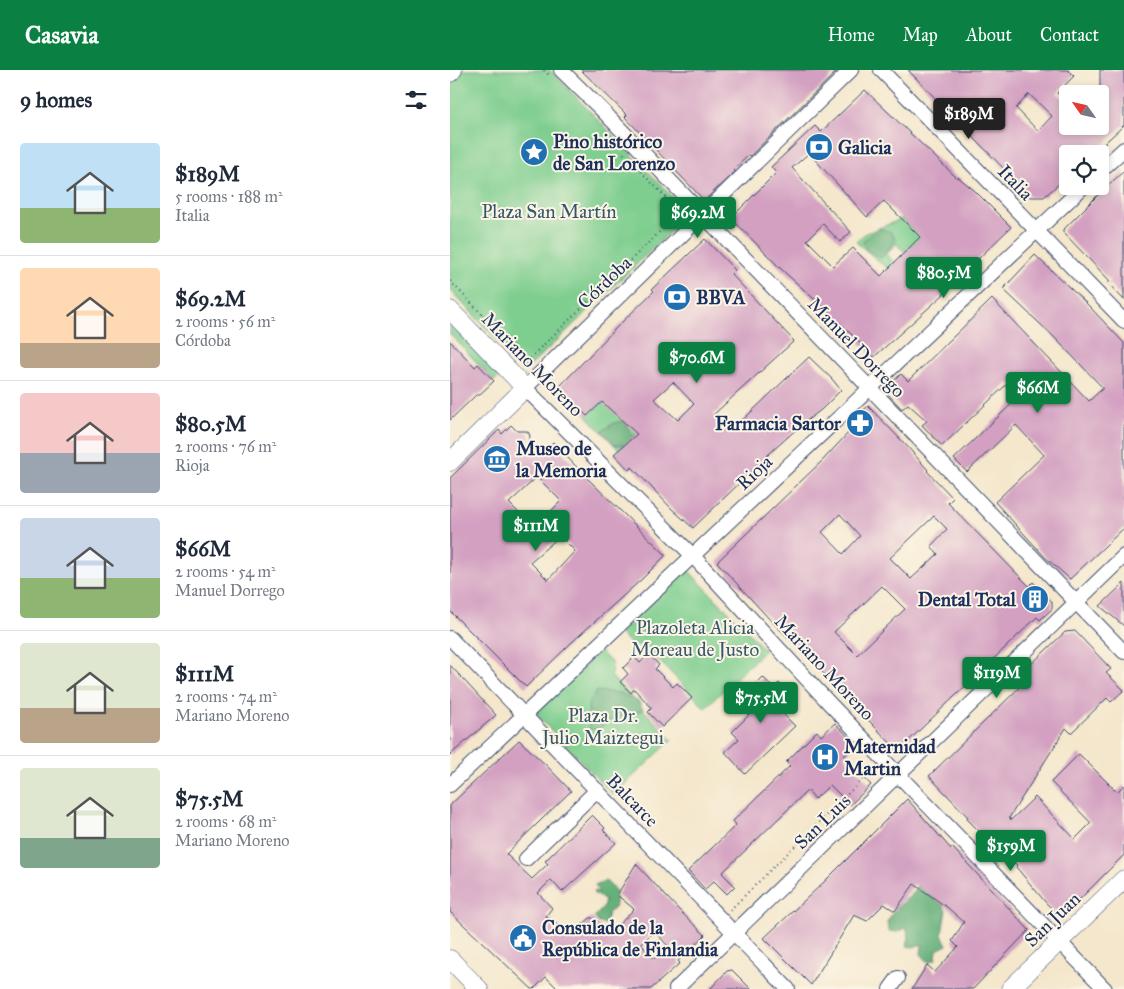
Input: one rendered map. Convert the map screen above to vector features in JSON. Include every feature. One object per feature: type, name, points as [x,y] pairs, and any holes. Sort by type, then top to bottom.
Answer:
[{"type":"main road","points":[[450,73],[453,70]]},
{"type":"main road","name":"Mariano Moreno","points":[[450,310],[525,388]]},
{"type":"main road","name":"Córdoba","points":[[450,462],[525,388]]},
{"type":"main road","name":"San Juan","points":[[1010,989],[1124,879]]},
{"type":"main road","points":[[450,959],[479,989]]},
{"type":"street","name":"Manuel Dorrego","points":[[561,70],[601,109],[1124,652]]},
{"type":"street","name":"Córdoba","points":[[525,388],[851,70]]},
{"type":"street","name":"Italia","points":[[881,70],[1124,321]]},
{"type":"street","points":[[1109,163],[1124,149]]},
{"type":"street","name":"Rioja","points":[[450,785],[1074,195]]},
{"type":"street","name":"Mariano Moreno","points":[[525,388],[692,555],[830,704],[1105,989]]},
{"type":"street","name":"San Luis","points":[[676,989],[1124,556]]},
{"type":"street","name":"Balcarce","points":[[450,638],[788,989]]},
{"type":"street","points":[[526,859],[597,790]]},
{"type":"path","points":[[450,281],[527,361],[680,212]]},
{"type":"path","points":[[730,910],[883,759]]},
{"type":"green space","name":"Plaza San Martín","points":[[457,70],[550,70],[689,214],[526,370],[450,290],[450,77]]},
{"type":"green space","points":[[929,209],[940,218],[905,252],[896,244],[886,254],[895,263],[888,269],[856,242],[864,234],[902,219],[911,228]]},
{"type":"green space","points":[[879,228],[891,232],[895,239],[895,242],[881,258],[866,250],[863,241]]},
{"type":"green space","points":[[450,322],[501,375],[494,381],[450,334]]},
{"type":"green space","points":[[602,402],[664,408],[619,450],[587,416]]},
{"type":"green space","points":[[623,421],[634,437],[625,445],[615,445],[602,431],[614,423]]},
{"type":"green space","name":"Plazoleta Alicia Moreau de Justo","points":[[686,568],[765,650],[705,708],[644,645],[631,645],[619,633]]},
{"type":"green space","name":"Plaza Dr. Julio Maiztegui","points":[[600,651],[612,663],[611,676],[672,740],[613,795],[535,713]]},
{"type":"green space","points":[[597,691],[620,693],[639,702],[643,710],[611,720],[599,729],[589,729],[588,703]]},
{"type":"green space","points":[[934,872],[926,892],[943,905],[946,910],[942,934],[947,945],[937,950],[936,959],[928,962],[921,954],[922,944],[913,947],[906,946],[909,937],[906,928],[898,932],[889,931],[887,922],[893,912],[910,896],[921,881]]},
{"type":"green space","points":[[604,881],[616,891],[614,909],[608,913],[605,924],[599,923],[594,917],[603,908],[605,900],[593,893],[595,891],[599,892],[595,885]]},
{"type":"building","points":[[581,70],[838,70],[704,200],[625,117],[627,115]]},
{"type":"building","points":[[908,70],[1068,70],[1074,76],[1065,85],[1059,85],[1057,93],[1059,95],[1059,135],[1109,135],[1109,85],[1100,85],[1100,70],[1124,70],[1124,125],[1103,145],[1059,145],[1059,184],[1044,197],[1030,197]],"holes":[[[1029,94],[1052,116],[1038,131],[1016,108]]]},
{"type":"building","points":[[865,90],[957,178],[974,190],[1011,227],[944,294],[874,357],[834,317],[780,268],[731,218],[776,173],[771,167],[815,126],[821,132]],"holes":[[[809,153],[867,217],[884,201],[920,237],[881,276],[853,248],[833,266],[807,240],[823,224],[840,242],[851,232],[792,168]]]},
{"type":"building","points":[[1124,171],[1124,300],[1108,283],[1110,281],[1062,231],[1098,195],[1109,195],[1109,184]]},
{"type":"building","points":[[705,239],[735,270],[731,274],[794,341],[713,415],[730,432],[809,357],[841,390],[822,409],[770,453],[693,528],[632,467],[629,470],[614,454],[637,434],[602,402],[587,416],[559,387],[654,291],[652,289]],"holes":[[[673,382],[694,404],[678,420],[654,399]]]},
{"type":"building","points":[[1035,255],[1088,305],[1124,343],[1124,528],[1070,579],[1046,558],[995,502],[1044,455],[1016,425],[967,472],[954,459],[1021,395],[1009,382],[942,446],[922,425],[927,421],[908,404],[902,409],[884,390],[901,374],[908,381],[992,299],[1089,401],[1103,388],[1054,337],[1003,289]]},
{"type":"building","points":[[450,341],[475,367],[478,364],[494,381],[478,396],[477,394],[450,420]]},
{"type":"building","points":[[868,406],[953,498],[948,503],[1029,586],[1033,582],[1052,602],[1052,609],[1040,620],[1037,617],[898,751],[773,623],[717,562],[823,460],[850,431],[846,427]],"holes":[[[840,514],[860,536],[843,554],[822,532]],[[934,516],[947,529],[931,546],[938,554],[911,579],[890,558]],[[882,586],[905,609],[857,655],[834,632]]]},
{"type":"building","points":[[511,425],[517,431],[526,431],[530,437],[528,441],[541,454],[553,442],[666,555],[526,687],[450,611],[450,478],[499,430],[502,434]],"holes":[[[537,477],[561,501],[534,528],[509,503]],[[560,536],[575,551],[548,580],[530,562]]]},
{"type":"building","points":[[1124,583],[1124,626],[1100,606]]},
{"type":"building","points":[[1075,631],[1111,669],[1106,673],[1124,690],[1111,702],[1107,698],[1071,733],[1066,728],[1009,818],[1011,820],[1035,797],[1075,839],[1091,823],[1051,782],[1079,754],[1117,792],[1124,785],[1124,855],[1066,913],[1059,915],[1047,904],[1016,867],[1017,865],[967,819],[968,817],[929,776],[1031,676],[1025,670],[1065,632]]},
{"type":"building","points":[[649,654],[659,665],[655,669],[673,687],[677,683],[692,698],[662,727],[648,712],[652,708],[634,689],[631,693],[620,682],[628,674],[623,668],[634,657],[640,663]]},
{"type":"building","points":[[450,665],[496,715],[450,755]]},
{"type":"building","points":[[763,677],[773,688],[779,683],[797,703],[784,715],[795,726],[745,774],[725,752],[739,739],[732,732],[750,714],[738,701]]},
{"type":"building","points":[[835,723],[856,745],[844,756],[871,785],[850,805],[830,785],[815,799],[808,790],[722,873],[735,886],[727,894],[714,881],[705,889],[688,871],[736,825],[733,821],[790,766],[786,762],[817,731],[821,736]]},
{"type":"building","points":[[519,740],[571,791],[506,854],[532,879],[548,864],[545,861],[592,815],[616,843],[562,892],[551,880],[538,893],[552,908],[546,916],[570,936],[591,917],[608,936],[634,909],[617,895],[636,864],[705,935],[678,961],[680,963],[651,989],[558,989],[546,977],[532,989],[450,912],[450,805]],"holes":[[[654,931],[668,946],[654,959],[641,944]]]},
{"type":"building","points":[[907,799],[951,849],[952,847],[1029,930],[973,989],[912,989],[927,965],[935,972],[958,947],[952,941],[964,922],[914,884],[895,911],[884,904],[867,921],[854,915],[811,985],[764,938],[823,883]]},
{"type":"building","points":[[732,970],[751,989],[710,989],[727,971]]},
{"type":"place","name":"Galicia","points":[[819,147]]},
{"type":"place","name":"Pino histórico de San Lorenzo","points":[[534,152]]},
{"type":"place","name":"BBVA","points":[[677,297]]},
{"type":"place","name":"Farmacia Sartor","points":[[860,423]]},
{"type":"place","name":"Museo de la Memoria","points":[[497,459]]},
{"type":"place","name":"Dental Total","points":[[1035,599]]},
{"type":"place","name":"Maternidad Martin","points":[[825,757]]},
{"type":"place","name":"Consulado de la República de Finlandia","points":[[523,938]]}]
